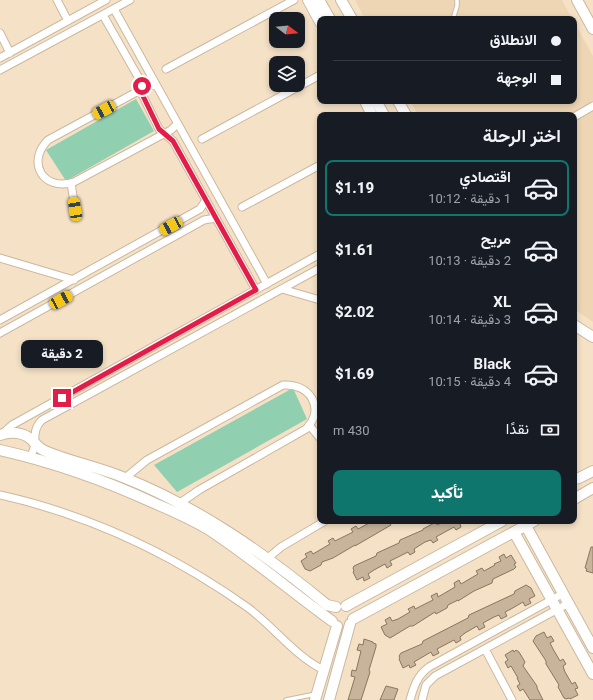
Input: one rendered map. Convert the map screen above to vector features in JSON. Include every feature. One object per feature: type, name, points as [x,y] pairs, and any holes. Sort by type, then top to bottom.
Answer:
[{"type":"street","points":[[57,0],[68,21]]},
{"type":"street","points":[[0,58],[106,0]]},
{"type":"street","points":[[0,70],[130,0]]},
{"type":"street","points":[[166,69],[294,0]]},
{"type":"street","points":[[308,0],[317,16]]},
{"type":"street","points":[[320,0],[328,16]]},
{"type":"street","points":[[341,0],[350,16]]},
{"type":"street","points":[[578,1],[593,29]]},
{"type":"street","points":[[114,9],[267,284]]},
{"type":"street","points":[[103,15],[141,82],[141,91],[159,129],[173,141],[256,290]]},
{"type":"street","points":[[0,33],[10,53]]},
{"type":"street","points":[[202,139],[317,77]]},
{"type":"street","points":[[156,86],[148,86],[48,140],[43,145],[39,153],[38,161],[41,173],[52,183],[59,185],[71,183],[171,130],[177,124]]},
{"type":"street","points":[[577,115],[593,106]]},
{"type":"street","points":[[242,207],[317,167]]},
{"type":"street","points":[[71,183],[75,209]]},
{"type":"street","points":[[9,329],[2,319],[200,210],[206,200]]},
{"type":"street","points":[[0,333],[204,220],[216,218]]},
{"type":"street","points":[[0,436],[12,425],[317,256]]},
{"type":"street","points":[[0,258],[74,280]]},
{"type":"street","points":[[292,270],[297,280]]},
{"type":"street","points":[[29,457],[34,451],[36,428],[42,420],[317,270]]},
{"type":"street","points":[[282,288],[317,299]]},
{"type":"street","points":[[577,327],[593,337]]},
{"type":"street","points":[[125,478],[147,460],[283,385],[292,384],[301,387],[312,398],[315,405],[314,416],[306,429],[199,490],[180,503]]},
{"type":"street","points":[[309,426],[317,435]]},
{"type":"street","points":[[0,436],[6,433],[19,434],[28,437],[44,451],[125,478],[180,503],[204,516],[268,558],[327,605],[336,607],[341,605],[346,606],[496,524]]},
{"type":"street","points":[[0,450],[83,473],[124,489],[210,530],[287,586],[335,624],[344,627],[528,524]]},
{"type":"street","points":[[577,478],[593,471]]},
{"type":"street","points":[[577,497],[593,488]]},
{"type":"street","points":[[0,495],[67,513],[140,543],[176,562],[212,583],[262,618],[309,662],[324,670]]},
{"type":"street","points":[[268,558],[282,547],[320,524]]},
{"type":"street","points":[[530,524],[569,604],[593,648]]},
{"type":"street","points":[[514,532],[593,674]]},
{"type":"street","points":[[410,700],[417,679],[429,667],[564,594]]},
{"type":"street","points":[[424,698],[426,685],[434,676],[569,604]]},
{"type":"street","points":[[329,700],[351,622],[352,612],[346,606]]},
{"type":"street","points":[[316,697],[335,624],[331,614],[336,607]]},
{"type":"street","points":[[485,649],[512,700]]},
{"type":"lane","points":[[454,16],[457,0]]},
{"type":"lane","points":[[286,700],[316,697]]},
{"type":"shaded area","points":[[355,0],[562,0],[570,16],[363,16]]},
{"type":"shaded area","points":[[577,27],[593,56],[593,322],[577,311],[577,112],[416,112],[412,104],[577,104]]},
{"type":"green space","points":[[136,99],[154,131],[66,181],[46,150]]},
{"type":"green space","points":[[293,388],[307,419],[177,492],[154,465]]},
{"type":"building","points":[[367,524],[391,525],[333,558],[322,562],[321,565],[310,571],[305,569],[301,561],[307,557],[305,554],[311,551],[313,554],[330,544],[328,541],[333,538],[335,541],[353,532],[351,529],[356,526],[358,529]]},
{"type":"building","points":[[432,524],[460,524],[461,527],[456,530],[454,527],[436,537],[438,540],[433,543],[431,540],[425,542],[414,549],[415,552],[410,555],[408,552],[390,561],[392,565],[387,568],[385,564],[368,574],[370,578],[364,581],[363,577],[357,580],[353,572],[354,566],[376,556],[377,553],[399,543],[400,540],[423,530]]},
{"type":"building","points":[[591,547],[593,547],[593,573],[586,571],[587,569],[585,568]]},
{"type":"building","points":[[504,554],[506,558],[511,555],[516,563],[514,564],[516,567],[514,569],[493,579],[492,583],[448,605],[447,608],[436,614],[435,612],[390,638],[385,635],[381,627],[387,624],[385,620],[390,617],[392,621],[398,619],[410,612],[408,609],[414,606],[415,609],[433,600],[431,596],[437,593],[438,597],[455,587],[454,583],[459,580],[461,584],[478,574],[476,571],[482,568],[484,571],[495,565],[494,564],[501,561],[499,557]]},
{"type":"building","points":[[526,585],[531,588],[535,596],[529,599],[531,603],[525,606],[523,602],[505,612],[507,616],[501,619],[499,615],[494,617],[483,623],[485,627],[479,630],[477,626],[460,637],[461,640],[456,643],[454,640],[437,649],[439,653],[433,656],[431,652],[414,662],[416,665],[410,668],[409,665],[403,668],[399,659],[401,653],[422,644],[423,641],[468,618],[469,615],[514,594],[515,591]]},
{"type":"building","points":[[544,632],[547,638],[551,636],[554,641],[550,643],[553,649],[560,661],[563,659],[566,664],[563,666],[565,672],[572,684],[575,682],[578,688],[575,689],[578,695],[570,699],[564,698],[558,687],[559,685],[546,664],[546,661],[533,641],[536,636]]},
{"type":"building","points":[[364,639],[376,644],[369,670],[370,672],[361,700],[348,700],[355,677],[351,676],[352,670],[356,671],[361,651],[357,650],[359,644],[363,645]]},
{"type":"building","points":[[513,650],[514,652],[516,650],[519,652],[525,662],[523,666],[537,686],[543,700],[530,700],[523,689],[520,691],[517,686],[520,684],[518,678],[511,666],[508,668],[505,662],[508,660],[505,655]]},
{"type":"building","points":[[386,686],[398,689],[394,700],[380,700]]},
{"type":"route","points":[[62,398],[256,290],[173,141],[159,129],[142,94],[142,86]]}]
